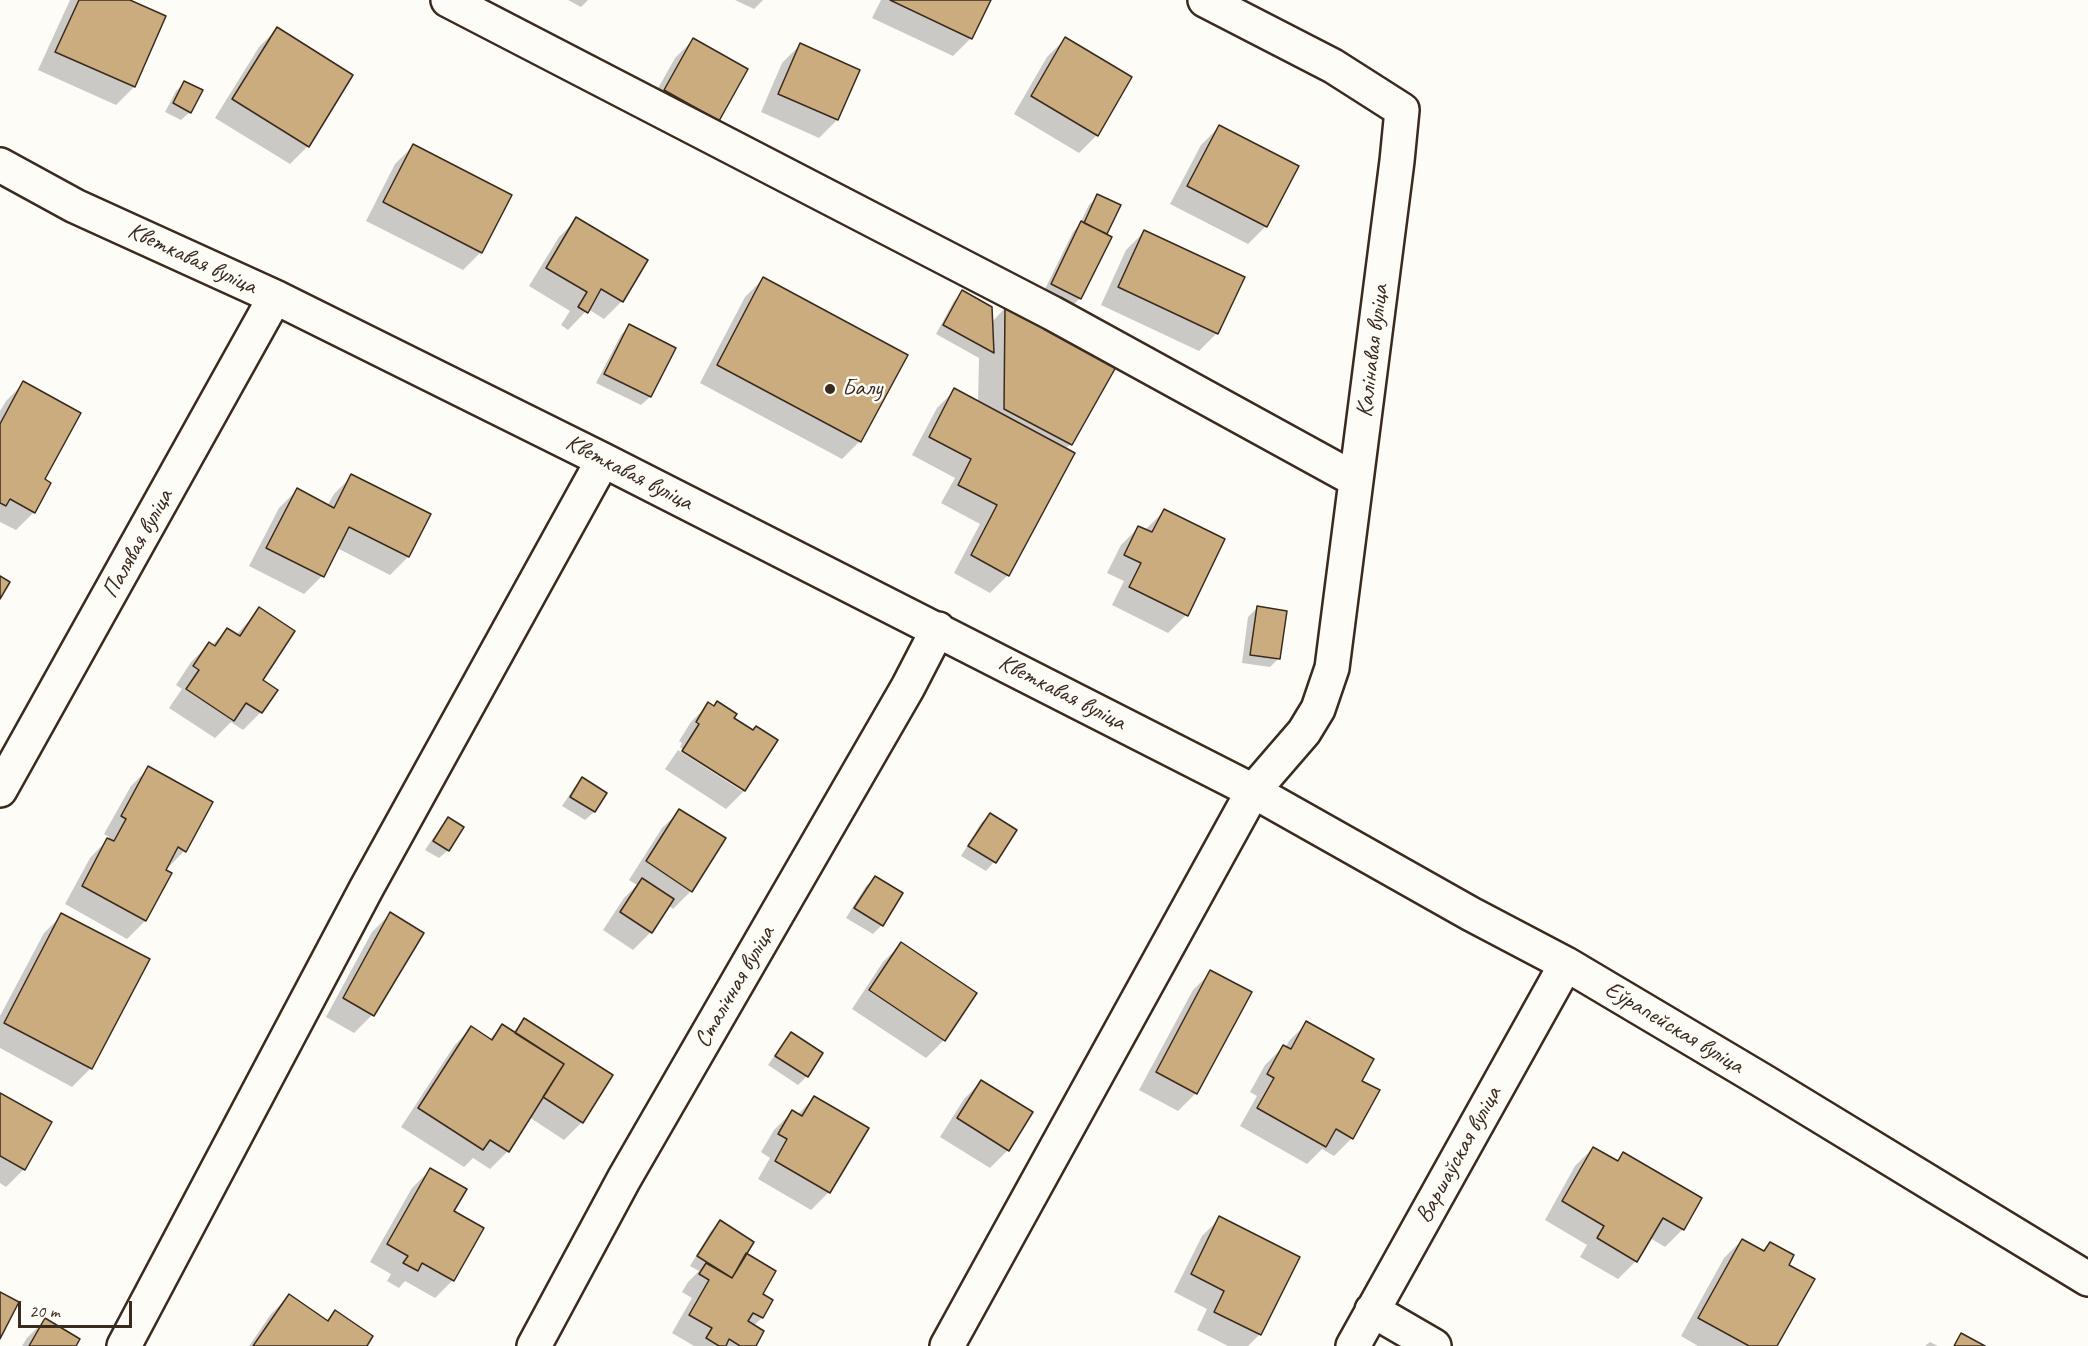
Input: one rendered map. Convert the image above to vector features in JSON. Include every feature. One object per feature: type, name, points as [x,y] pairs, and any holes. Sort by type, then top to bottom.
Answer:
[{"type":"street","points":[[448,0],[1052,313],[1356,480]]},
{"type":"street","name":"Калінавая вуліца","points":[[946,1346],[1252,791],[1304,732],[1318,709],[1332,668],[1402,110],[1333,66],[1205,0]]},
{"type":"street","name":"Кветкавая вуліца","points":[[0,165],[75,206],[275,297],[603,460],[1252,791]]},
{"type":"street","name":"Палявая вуліца","points":[[0,790],[275,297]]},
{"type":"street","points":[[123,1346],[366,889],[603,460]]},
{"type":"street","name":"Сталічная вуліца","points":[[534,1346],[624,1179],[908,687],[938,629]]},
{"type":"street","name":"Еўрапейская вуліца","points":[[1252,791],[1471,914],[1566,964],[2088,1279]]},
{"type":"street","name":"Варшаўская вуліца","points":[[1353,1346],[1566,964]]},
{"type":"street","points":[[1372,1310],[1434,1346]]},
{"type":"building","points":[[79,0],[130,0],[166,16],[135,87],[55,52]]},
{"type":"building","points":[[890,0],[991,0],[972,39]]},
{"type":"building","points":[[277,27],[353,75],[309,147],[232,99]]},
{"type":"building","points":[[1065,37],[1132,77],[1098,136],[1031,96]]},
{"type":"building","points":[[693,38],[748,69],[719,121],[664,90]]},
{"type":"building","points":[[800,43],[860,70],[838,120],[778,94]]},
{"type":"building","points":[[184,81],[203,90],[191,113],[173,103]]},
{"type":"building","points":[[1219,125],[1299,166],[1267,227],[1187,186]]},
{"type":"building","points":[[413,144],[512,195],[482,253],[383,202]]},
{"type":"building","points":[[1097,194],[1121,205],[1107,234],[1084,223]]},
{"type":"building","points":[[576,217],[648,260],[623,302],[601,289],[588,313],[578,307],[587,292],[546,268]]},
{"type":"building","points":[[1081,221],[1112,237],[1081,299],[1051,284]]},
{"type":"building","points":[[1144,230],[1245,277],[1218,334],[1118,287]]},
{"type":"building","points":[[763,277],[908,355],[861,442],[717,365]]},
{"type":"building","points":[[962,290],[992,307],[994,353],[943,325]]},
{"type":"building","points":[[1005,307],[1116,367],[1072,445],[1004,409]]},
{"type":"building","points":[[629,324],[676,348],[651,397],[604,374]]},
{"type":"building","points":[[23,381],[81,413],[45,479],[51,483],[35,513],[10,499],[6,506],[0,503],[0,424]]},
{"type":"building","points":[[954,388],[1075,453],[1009,576],[971,555],[997,505],[958,485],[971,459],[929,437]]},
{"type":"building","points":[[351,474],[431,514],[409,557],[349,527],[324,577],[266,548],[297,488],[334,508]]},
{"type":"building","points":[[1164,509],[1225,539],[1188,616],[1129,587],[1141,563],[1124,555],[1138,526],[1152,532]]},
{"type":"building","points":[[0,576],[10,582],[0,599]]},
{"type":"building","points":[[1257,606],[1287,611],[1280,659],[1250,655]]},
{"type":"building","points":[[259,607],[295,631],[263,680],[278,690],[262,713],[246,703],[234,721],[186,689],[199,670],[193,666],[209,642],[215,646],[227,628],[240,636]]},
{"type":"building","points":[[717,701],[737,714],[734,718],[753,730],[756,726],[778,740],[745,791],[682,751],[699,724],[696,722],[708,702],[714,706]]},
{"type":"building","points":[[148,766],[213,802],[186,852],[178,847],[166,870],[172,873],[146,921],[82,886],[107,838],[114,841],[126,819],[121,816]]},
{"type":"building","points":[[582,777],[607,793],[595,812],[570,797]]},
{"type":"building","points":[[679,809],[726,838],[692,892],[646,861]]},
{"type":"building","points":[[990,813],[1017,830],[996,863],[968,846]]},
{"type":"building","points":[[448,817],[464,827],[449,851],[433,841]]},
{"type":"building","points":[[875,876],[903,893],[883,926],[854,908]]},
{"type":"building","points":[[642,878],[674,899],[652,933],[620,912]]},
{"type":"building","points":[[390,912],[424,933],[374,1016],[343,998]]},
{"type":"building","points":[[61,913],[150,959],[92,1069],[4,1023]]},
{"type":"building","points":[[901,942],[977,993],[945,1041],[869,990]]},
{"type":"building","points":[[1210,970],[1252,992],[1197,1094],[1156,1072]]},
{"type":"building","points":[[524,1018],[613,1075],[583,1123],[543,1097],[564,1064],[515,1033]]},
{"type":"building","points":[[1306,1021],[1374,1059],[1362,1081],[1380,1090],[1353,1139],[1336,1129],[1326,1147],[1257,1108],[1274,1078],[1267,1074],[1283,1045],[1291,1049]]},
{"type":"building","points":[[502,1024],[564,1064],[509,1152],[490,1140],[483,1150],[418,1108],[471,1026],[492,1040]]},
{"type":"building","points":[[791,1032],[823,1053],[808,1077],[775,1056]]},
{"type":"building","points":[[981,1080],[1033,1112],[1009,1151],[957,1118]]},
{"type":"building","points":[[0,1093],[52,1122],[25,1170],[0,1156]]},
{"type":"building","points":[[814,1096],[869,1128],[830,1193],[775,1161],[787,1139],[778,1134],[792,1110],[802,1116]]},
{"type":"building","points":[[1593,1147],[1618,1161],[1623,1152],[1702,1198],[1684,1230],[1663,1218],[1637,1262],[1597,1238],[1604,1226],[1562,1201]]},
{"type":"building","points":[[430,1168],[467,1189],[454,1211],[484,1228],[454,1281],[422,1263],[418,1271],[403,1263],[408,1256],[387,1244]]},
{"type":"building","points":[[1219,1216],[1300,1257],[1261,1335],[1214,1312],[1224,1291],[1191,1274]]},
{"type":"building","points":[[720,1220],[754,1242],[732,1278],[697,1256]]},
{"type":"building","points":[[1742,1239],[1764,1251],[1770,1242],[1794,1255],[1789,1265],[1815,1279],[1777,1346],[1749,1346],[1698,1318]]},
{"type":"building","points":[[746,1253],[776,1271],[763,1294],[773,1300],[763,1318],[753,1313],[748,1321],[764,1331],[756,1346],[740,1346],[729,1339],[726,1346],[719,1346],[706,1338],[712,1328],[689,1315],[709,1280],[699,1274],[706,1263],[732,1278]]},
{"type":"building","points":[[0,1292],[19,1302],[0,1339]]},
{"type":"building","points":[[289,1294],[328,1321],[335,1310],[373,1336],[367,1346],[253,1346]]},
{"type":"building","points":[[45,1318],[80,1339],[76,1346],[29,1346]]},
{"type":"building","points":[[1961,1333],[1985,1346],[1954,1346]]},
{"type":"place","name":"Балу","points":[[830,389]]}]
